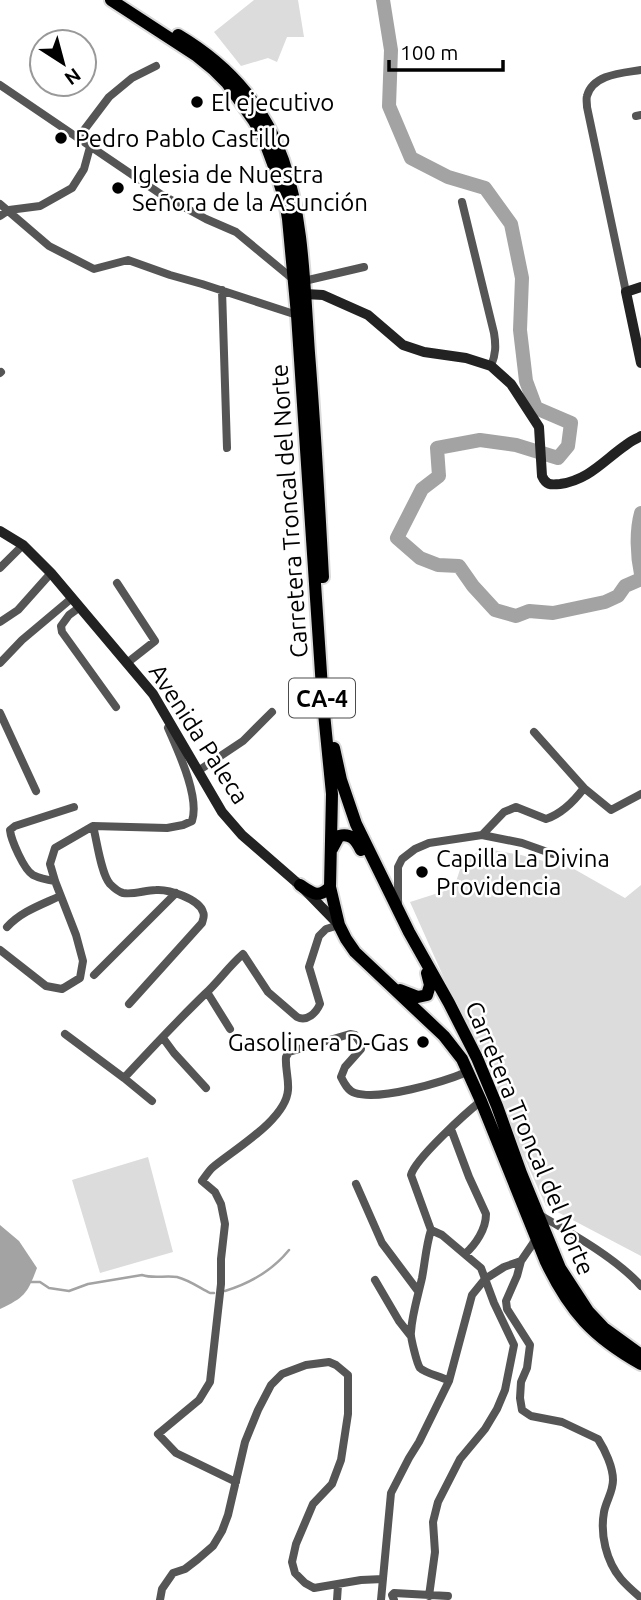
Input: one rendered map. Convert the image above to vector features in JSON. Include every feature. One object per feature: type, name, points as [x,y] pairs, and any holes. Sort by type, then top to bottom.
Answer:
[{"type":"main road","name":"Carretera Troncal del Norte","points":[[111,0],[213,69],[234,92],[254,121],[269,152],[285,201],[301,285],[316,443],[330,710],[341,780],[356,824],[486,1078],[560,1268],[579,1301],[604,1328],[641,1355]]},
{"type":"main road","name":"Carretera Troncal del Norte","points":[[125,0],[220,63],[240,84],[255,104],[274,139],[290,180],[302,246],[297,315],[323,703],[332,794],[330,887],[339,925],[350,946],[453,1046],[462,1059],[552,1275],[573,1308],[606,1343],[641,1364]]},
{"type":"main road","points":[[331,851],[339,836],[349,835],[356,840],[409,932]]},
{"type":"main road","points":[[300,885],[318,895],[325,893],[330,887]]},
{"type":"main road","points":[[390,985],[418,997],[429,992],[429,979],[419,948]]},
{"type":"street","points":[[78,138],[109,97],[132,78],[156,66]]},
{"type":"street","points":[[641,70],[604,77],[593,85],[587,95],[587,107],[641,363]]},
{"type":"street","points":[[0,85],[162,195],[236,232],[301,285],[368,315],[402,345],[491,366],[510,384],[539,427],[541,472],[548,484],[575,481],[641,436]]},
{"type":"street","points":[[0,216],[9,211],[40,206],[72,188],[84,169],[90,147]]},
{"type":"street","points":[[462,202],[494,333],[496,346],[491,366]]},
{"type":"street","points":[[0,204],[49,246],[94,269],[128,260],[297,315]]},
{"type":"street","points":[[301,285],[363,267]]},
{"type":"street","points":[[626,292],[641,287]]},
{"type":"street","points":[[222,290],[227,448]]},
{"type":"street","name":"Avenida Paleca","points":[[0,531],[23,545],[51,573],[152,694],[222,812],[242,835],[300,885],[339,925]]},
{"type":"street","points":[[0,568],[23,545]]},
{"type":"street","points":[[0,622],[18,610],[51,573]]},
{"type":"street","points":[[117,583],[155,641],[127,663]]},
{"type":"street","points":[[0,663],[72,598]]},
{"type":"street","points":[[80,607],[69,615],[61,626],[62,632],[116,707]]},
{"type":"street","points":[[0,950],[46,986],[62,989],[80,978],[83,961],[50,864],[55,848],[93,826],[167,828],[192,821],[195,812],[191,790],[152,694]]},
{"type":"street","points":[[198,771],[243,741],[272,712]]},
{"type":"street","points":[[0,713],[36,791]]},
{"type":"street","points":[[534,732],[584,788],[611,810],[641,794]]},
{"type":"street","points":[[482,835],[504,812],[516,807],[546,820],[551,818],[584,788]]},
{"type":"street","points":[[0,832],[74,807]]},
{"type":"street","points":[[93,826],[104,875],[110,884],[122,892],[157,890],[176,893],[203,909],[202,923],[129,1004]]},
{"type":"street","points":[[10,830],[28,871],[37,877],[55,881]]},
{"type":"street","points":[[398,909],[398,867],[402,859],[429,843],[482,835],[522,843],[553,854]]},
{"type":"street","points":[[94,975],[176,893]]},
{"type":"street","points":[[7,927],[17,916],[61,896]]},
{"type":"street","points":[[124,1078],[243,954],[268,992],[297,1017],[307,1019],[320,1004],[309,967],[315,946],[326,929],[339,925]]},
{"type":"street","points":[[207,992],[230,1029]]},
{"type":"street","points":[[65,1034],[152,1101]]},
{"type":"street","points":[[236,1482],[176,1453],[158,1434],[199,1400],[210,1382],[225,1224],[221,1204],[215,1192],[202,1181],[210,1170],[239,1149],[273,1118],[285,1102],[288,1090],[286,1057],[289,1052],[350,1034],[355,1035],[361,1049],[341,1077],[344,1084],[355,1093],[374,1095],[417,1089],[450,1080],[467,1072]]},
{"type":"street","points":[[163,1038],[206,1088]]},
{"type":"street","points":[[410,1335],[431,1230],[411,1175],[416,1165],[481,1101]]},
{"type":"street","points":[[452,1129],[486,1214],[482,1232],[465,1254]]},
{"type":"street","points":[[356,1184],[382,1243],[418,1291]]},
{"type":"street","points":[[538,1214],[611,1260],[641,1286]]},
{"type":"street","points":[[429,1596],[435,1552],[433,1522],[438,1502],[460,1459],[485,1429],[497,1409],[505,1390],[514,1345],[481,1268],[442,1235],[431,1230]]},
{"type":"street","points":[[536,1239],[521,1261],[506,1301],[507,1309],[530,1345],[527,1368],[521,1382],[522,1410],[531,1416],[562,1422],[598,1439],[610,1465],[613,1479],[602,1531],[612,1566],[641,1598]]},
{"type":"street","points":[[381,1600],[391,1493],[449,1381],[472,1295],[485,1279],[521,1261]]},
{"type":"street","points":[[375,1280],[410,1335],[415,1346],[415,1360],[422,1370],[449,1381]]},
{"type":"street","points":[[160,1600],[162,1589],[173,1573],[186,1569],[198,1559],[212,1546],[222,1531],[246,1442],[271,1385],[282,1374],[306,1365],[329,1362],[348,1375],[348,1414],[341,1460],[332,1484],[313,1504],[296,1544],[292,1562],[295,1573],[314,1588],[361,1580],[383,1583],[393,1597],[394,1593],[448,1597]]},
{"type":"street","points":[[337,1600],[338,1585]]},
{"type":"shaded area","points":[[254,0],[298,0],[304,37],[287,37],[277,62],[268,58],[241,66],[214,32]]},
{"type":"shaded area","points":[[487,849],[574,869],[625,898],[641,885],[641,1256],[546,1206],[410,902],[454,888],[464,857]]},
{"type":"shaded area","points":[[148,1157],[173,1252],[100,1273],[72,1180]]},
{"type":"shaded area","points":[[0,1225],[19,1241],[37,1268],[24,1294],[0,1309]]},
{"type":"waterway","points":[[383,0],[391,50],[389,106],[411,158],[448,177],[485,188],[511,224],[522,278],[520,330],[526,381],[536,408],[571,423],[568,446],[558,458],[516,445],[480,440],[437,448],[439,476],[422,489],[397,538],[420,558],[438,565],[459,566],[495,610],[516,616],[529,611],[553,613],[605,602],[618,596],[625,586],[641,579]]},
{"type":"waterway","points":[[641,513],[638,527],[641,574]]},
{"type":"waterway","points":[[225,1291],[260,1275],[289,1250]]},
{"type":"waterway","points":[[30,1282],[40,1282],[49,1288],[69,1291],[88,1284],[142,1275],[177,1277],[214,1293]]},
{"type":"place","name":"El ejecutivo","points":[[197,102]]},
{"type":"place","name":"Pedro Pablo Castillo","points":[[61,138]]},
{"type":"place","name":"Iglesia de Nuestra Señora de la Asunción","points":[[118,188]]},
{"type":"place","name":"Capilla La Divina Providencia","points":[[422,872]]},
{"type":"place","name":"Gasolinera D-Gas","points":[[423,1042]]}]
